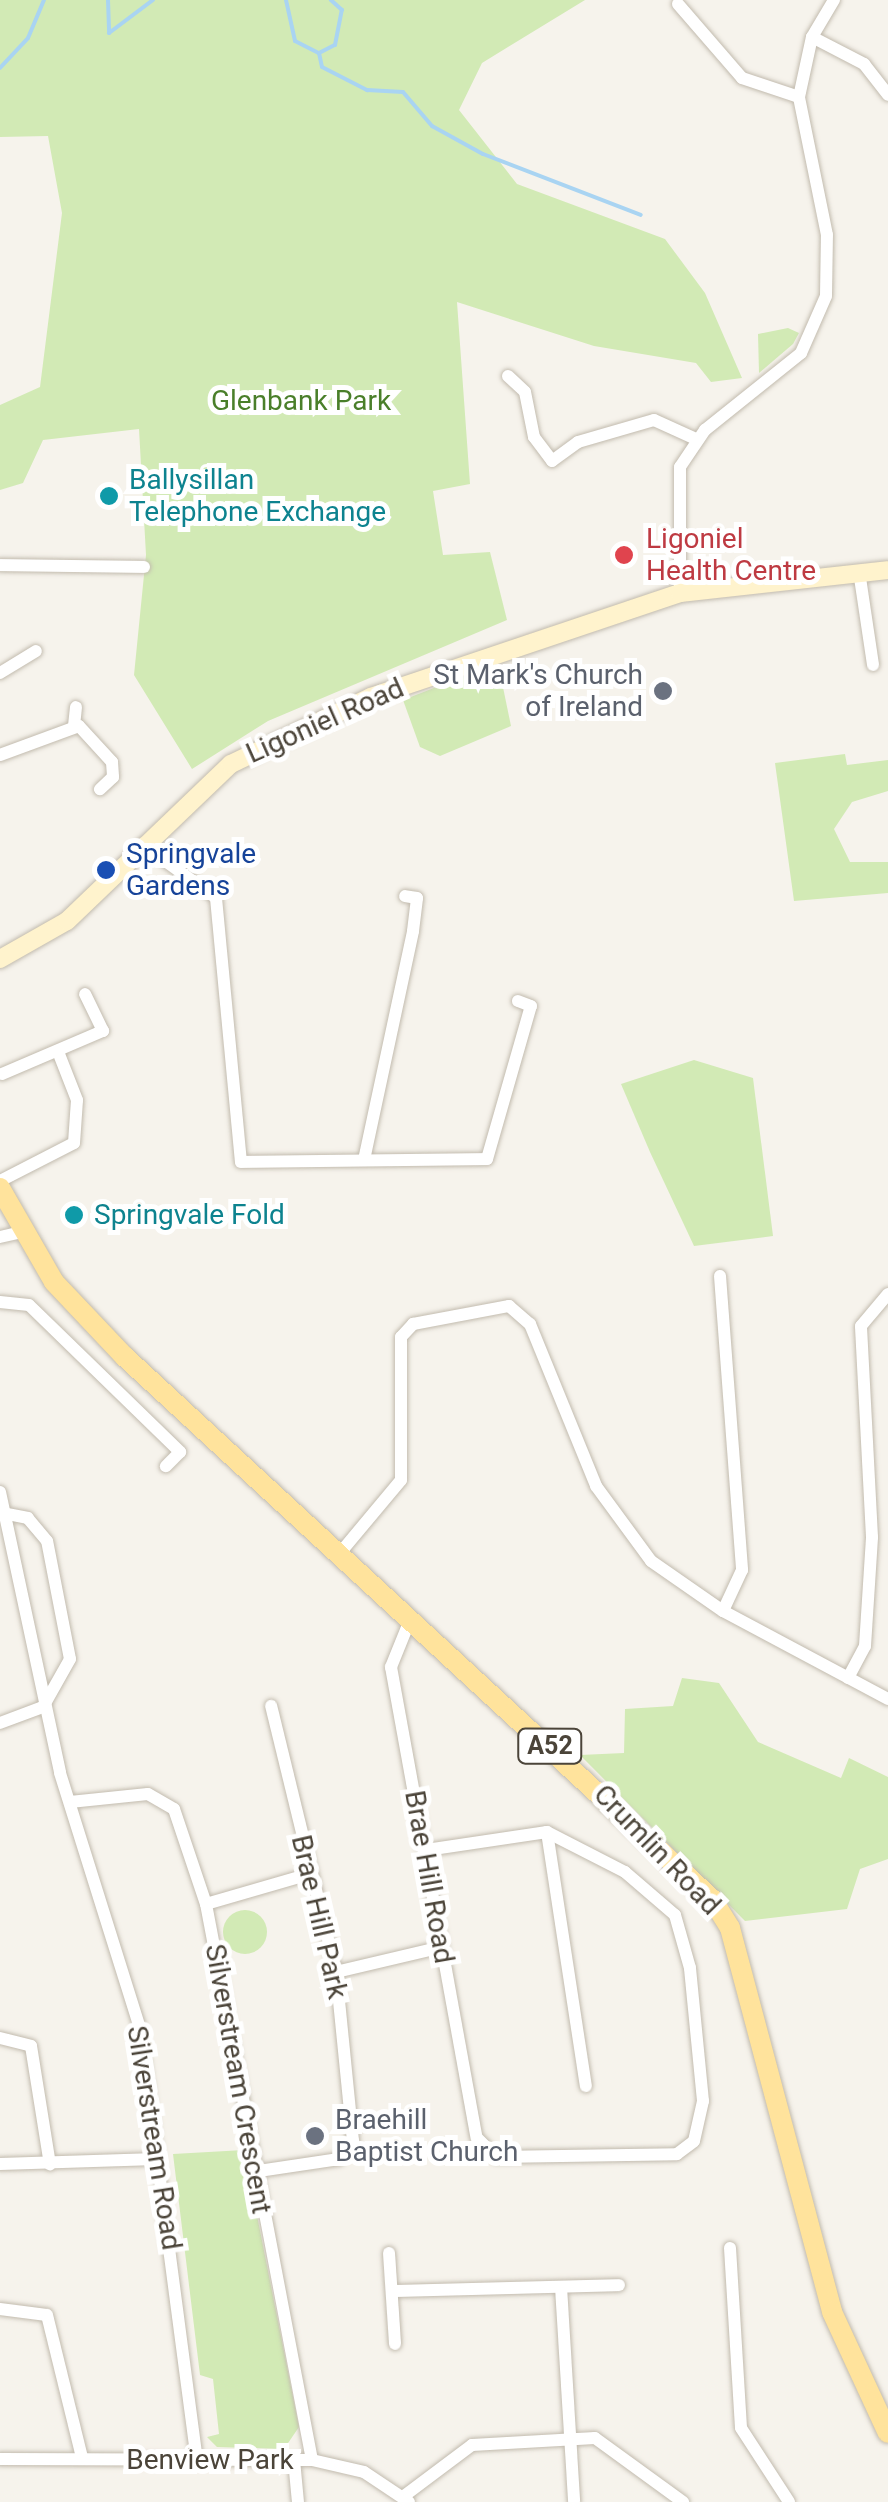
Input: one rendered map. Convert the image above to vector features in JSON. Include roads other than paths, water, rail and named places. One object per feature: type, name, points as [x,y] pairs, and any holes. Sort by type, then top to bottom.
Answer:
[{"type":"main road","name":"Crumlin Road","points":[[0,1184],[22,1232],[125,1357],[721,1914],[832,2312],[888,2433]]},
{"type":"street","points":[[680,593],[680,467],[696,439],[778,380],[826,296],[827,235],[799,98],[812,37],[834,0]]},
{"type":"street","points":[[675,6],[742,78],[799,98]]},
{"type":"street","points":[[812,37],[864,64],[888,95]]},
{"type":"street","points":[[508,376],[525,392],[534,437],[552,461],[578,442],[654,420],[696,439]]},
{"type":"street","points":[[0,565],[144,566]]},
{"type":"street","name":"Ligoniel Road","points":[[0,959],[67,921],[201,788],[267,743],[507,644],[680,593],[888,570]]},
{"type":"street","points":[[859,571],[873,665]]},
{"type":"street","points":[[0,674],[36,652]]},
{"type":"street","points":[[74,726],[76,708]]},
{"type":"street","points":[[0,755],[74,726]]},
{"type":"street","points":[[74,726],[112,762],[113,777],[100,788]]},
{"type":"street","points":[[142,844],[216,898],[234,1149],[248,1165],[468,1155],[487,1159],[531,1006],[518,1000]]},
{"type":"street","points":[[364,1160],[413,931],[417,898],[404,896]]},
{"type":"street","points":[[2,1074],[59,1054],[104,1031],[85,994]]},
{"type":"street","points":[[0,1184],[74,1143],[77,1100],[59,1054]]},
{"type":"street","points":[[0,1236],[22,1232]]},
{"type":"street","points":[[720,1276],[742,1570],[723,1611]]},
{"type":"street","points":[[848,1678],[865,1646],[872,1537],[861,1326],[888,1294]]},
{"type":"street","points":[[0,1302],[30,1306],[180,1452],[166,1466]]},
{"type":"street","points":[[340,1554],[401,1480],[401,1336],[413,1324],[509,1306],[530,1324],[596,1486],[652,1561],[723,1611],[888,1699]]},
{"type":"street","name":"Silverstream Road","points":[[0,1492],[8,1514],[44,1708],[140,2028],[197,2461]]},
{"type":"street","points":[[0,1723],[44,1708],[70,1659],[46,1540],[28,1518],[8,1514]]},
{"type":"street","name":"Brae Hill Road","points":[[410,1620],[391,1667],[477,2138],[496,2157],[677,2154],[694,2140],[703,2102],[690,1968],[674,1915],[625,1872],[547,1832]]},
{"type":"street","name":"Brae Hill Park","points":[[252,2172],[340,2160],[352,2141],[336,1972],[271,1706]]},
{"type":"street","name":"Silverstream Crescent","points":[[70,1802],[164,1799],[206,1904],[252,2172],[312,2460]]},
{"type":"street","points":[[426,1850],[547,1832],[586,2086]]},
{"type":"street","points":[[206,1904],[309,1874]]},
{"type":"street","points":[[336,1972],[442,1947]]},
{"type":"street","points":[[0,2038],[31,2046],[50,2164]]},
{"type":"street","points":[[0,2164],[156,2159]]},
{"type":"street","points":[[730,2248],[741,2428],[789,2502]]},
{"type":"street","points":[[389,2252],[395,2344]]},
{"type":"street","points":[[392,2291],[619,2285]]},
{"type":"street","points":[[560,2287],[574,2502]]},
{"type":"street","points":[[0,2309],[48,2315],[82,2458]]},
{"type":"street","points":[[406,2499],[472,2445],[572,2440],[616,2446],[683,2502]]},
{"type":"street","name":"Benview Park","points":[[0,2459],[312,2460],[364,2472],[406,2499]]},
{"type":"street","points":[[294,2460],[298,2502]]},
{"type":"waterway","points":[[0,68],[28,38],[44,0]]},
{"type":"waterway","points":[[108,0],[109,33],[153,0]]},
{"type":"waterway","points":[[286,0],[295,41],[319,53]]},
{"type":"waterway","points":[[319,53],[335,45],[342,10],[331,0]]},
{"type":"waterway","points":[[319,53],[322,67],[367,90],[403,92],[432,126],[483,154],[641,215]]},
{"type":"place","name":"Ballysillan Telephone Exchange","points":[[109,496]]},
{"type":"place","name":"Ligoniel Health Centre","points":[[624,555]]},
{"type":"place","name":"St Mark's Church of Ireland","points":[[663,691]]},
{"type":"place","name":"Springvale Gardens","points":[[106,870]]},
{"type":"place","name":"Springvale Fold","points":[[74,1215]]},
{"type":"place","name":"Braehill Baptist Church","points":[[315,2136]]},
{"type":"park label","name":"Glenbank Park","points":[[301,401]]}]
